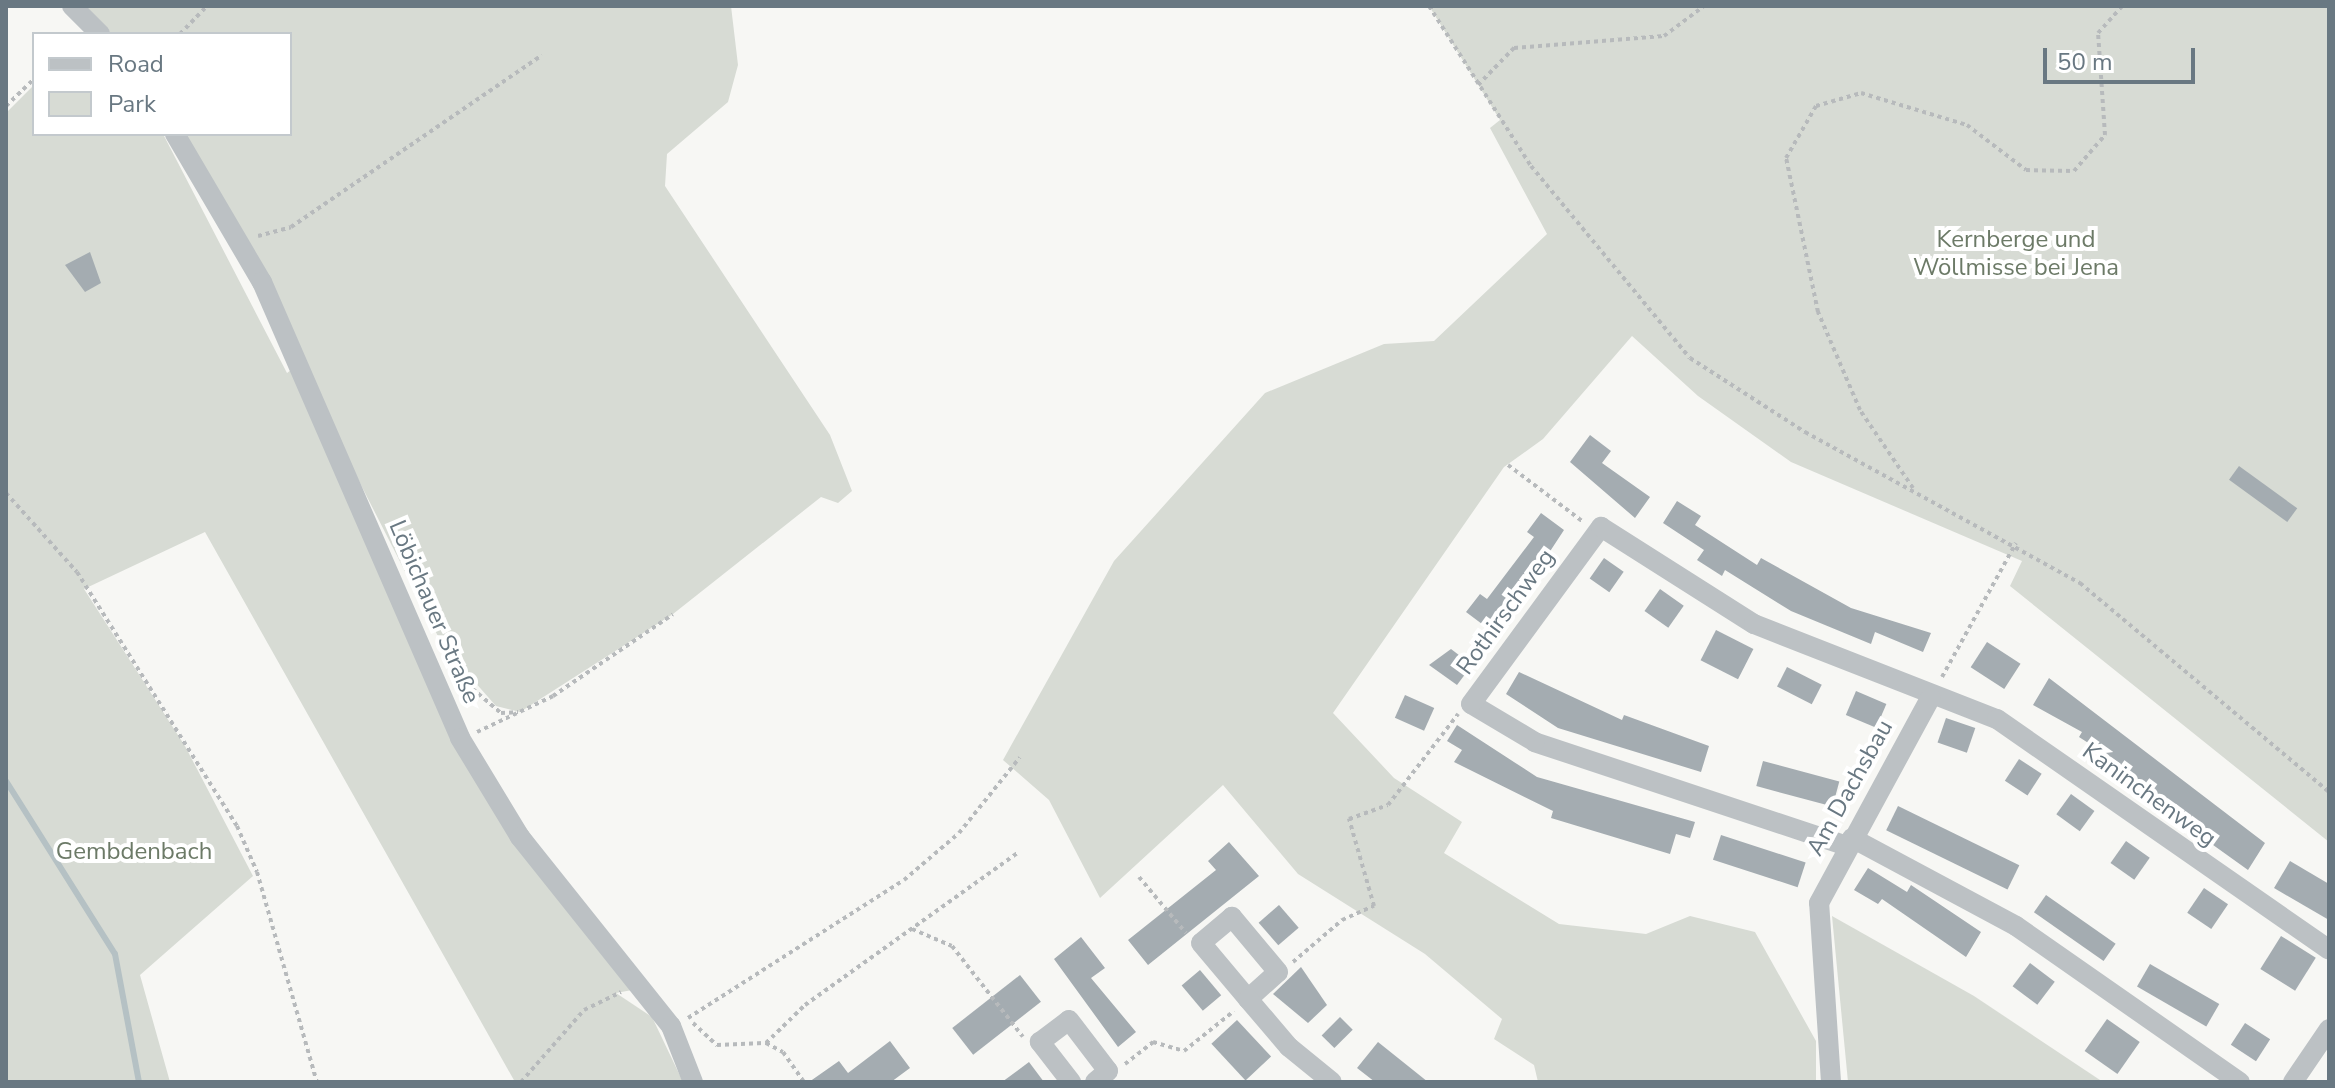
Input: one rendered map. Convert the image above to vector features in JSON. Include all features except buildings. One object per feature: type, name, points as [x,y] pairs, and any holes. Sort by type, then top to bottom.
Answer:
[{"type":"street","points":[[72,6],[98,32]]},
{"type":"street","name":"Löbichauer Straße","points":[[176,136],[241,241],[460,738],[520,837],[671,1026],[693,1082]]},
{"type":"street","points":[[1597,532],[1601,527],[1754,624],[1931,697]]},
{"type":"street","name":"Rothirschweg","points":[[1597,532],[1471,704],[1577,758],[1850,842]]},
{"type":"street","name":"Am Dachsbau","points":[[1831,1082],[1817,920],[1850,842],[1931,697]]},
{"type":"street","name":"Kaninchenweg","points":[[1931,697],[1997,719],[2034,742],[2173,847],[2329,950]]},
{"type":"street","points":[[1850,842],[2016,926],[2240,1082]]},
{"type":"street","points":[[1248,999],[1278,972],[1232,917],[1201,943],[1248,999],[1332,1082]]},
{"type":"street","points":[[1071,1082],[1040,1042],[1069,1020],[1102,1076]]},
{"type":"street","points":[[2293,1082],[2329,1029]]},
{"type":"path","points":[[182,32],[207,6]]},
{"type":"path","points":[[1429,6],[1478,85],[1584,235],[1690,358],[1805,432],[2016,543],[2080,583],[2329,792]]},
{"type":"path","points":[[1478,85],[1514,48],[1664,36],[1704,6]]},
{"type":"path","points":[[1915,490],[1860,410],[1818,312],[1786,158],[1816,106],[1861,93],[1967,125],[2026,170],[2074,171],[2105,135],[2098,33],[2122,6]]},
{"type":"path","points":[[241,241],[291,227],[542,55]]},
{"type":"path","points":[[6,106],[32,81]]},
{"type":"path","points":[[1508,465],[1597,532]]},
{"type":"path","points":[[6,493],[77,572],[237,826],[257,872],[317,1082]]},
{"type":"path","points":[[1931,697],[2016,543]]},
{"type":"path","points":[[460,738],[520,712],[673,614]]},
{"type":"path","points":[[445,663],[501,713],[520,712]]},
{"type":"path","points":[[1278,972],[1342,920],[1374,906],[1349,819],[1388,805],[1471,704]]},
{"type":"path","points":[[804,1082],[783,1052],[766,1043],[717,1045],[688,1018],[904,880],[959,833],[1020,757]]},
{"type":"path","points":[[766,1043],[805,1005],[1017,853]]},
{"type":"path","points":[[1139,877],[1201,943]]},
{"type":"path","points":[[911,928],[952,946],[1025,1039],[1040,1042]]},
{"type":"path","points":[[521,1082],[584,1010],[615,992],[643,988]]},
{"type":"path","points":[[1102,1076],[1153,1042],[1184,1051],[1248,999]]},
{"type":"green space","points":[[72,6],[731,6],[738,65],[728,102],[667,154],[665,186],[830,435],[852,491],[838,503],[821,497],[673,614],[520,712],[496,706],[443,646],[308,381],[460,738],[643,988],[616,993],[652,1017],[683,1082],[515,1082],[205,532],[84,589],[185,746],[253,876],[140,975],[170,1082],[6,1082],[6,113],[32,87],[32,136],[164,136],[287,373],[299,364],[176,136],[292,136],[292,32],[98,32]]},
{"type":"green space","name":"Kernberge und Wöllmisse bei Jena","points":[[1429,6],[2329,6],[2329,842],[2010,586],[2022,561],[1791,462],[1698,396],[1632,336],[1543,439],[1504,467],[1333,713],[1394,778],[1462,822],[1444,853],[1559,924],[1646,934],[1690,916],[1755,932],[1816,1041],[1816,1082],[1538,1082],[1534,1065],[1494,1039],[1502,1019],[1425,954],[1298,874],[1223,785],[1100,898],[1049,800],[1003,760],[1114,561],[1265,393],[1384,344],[1434,341],[1547,234],[1490,128],[1500,120]]},
{"type":"green space","points":[[1832,916],[1974,996],[2103,1082],[1848,1082]]},
{"type":"waterway","name":"Gembdenbach","points":[[6,781],[115,954],[139,1082]]}]
